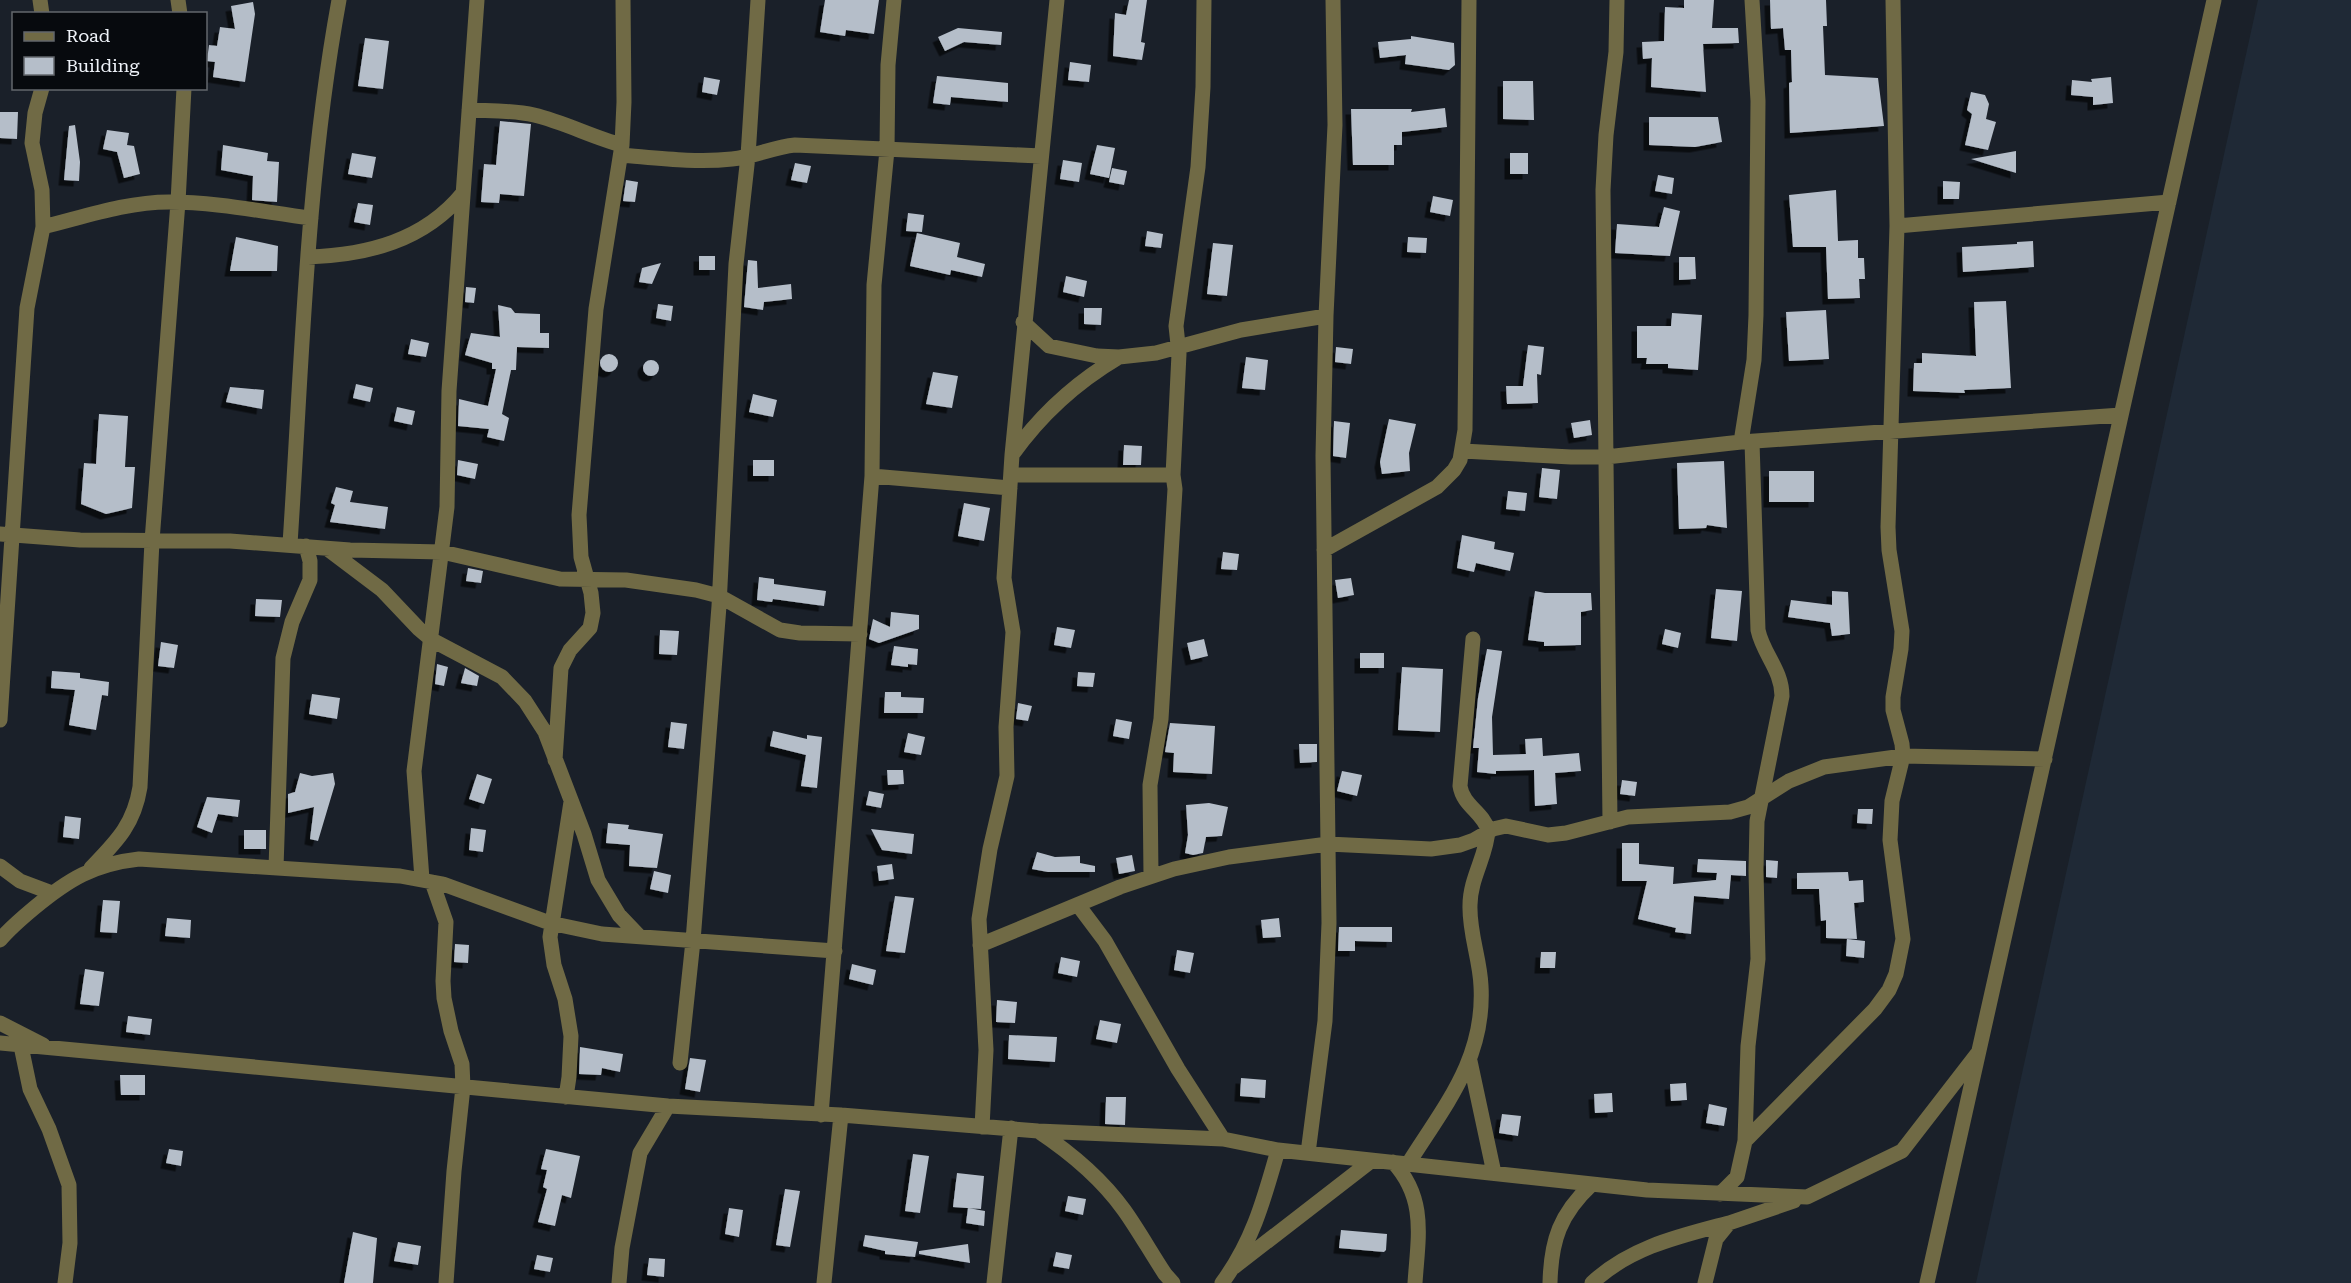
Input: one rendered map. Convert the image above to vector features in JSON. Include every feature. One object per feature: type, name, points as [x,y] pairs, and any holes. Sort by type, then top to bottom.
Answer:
[{"type":"street","points":[[290,544],[311,218],[323,102],[339,0]]},
{"type":"street","points":[[446,1283],[451,1232],[453,1171],[463,1087],[462,1064],[451,1031],[444,998],[446,922],[427,880],[414,771],[429,637],[442,552],[448,484],[448,412],[477,0]]},
{"type":"street","points":[[555,760],[561,668],[570,650],[584,636],[592,620],[591,593],[585,580],[581,557],[579,515],[596,309],[622,150],[623,0]]},
{"type":"street","points":[[680,1063],[693,940],[719,596],[736,264],[748,156],[758,0]]},
{"type":"street","points":[[821,1115],[872,476],[874,285],[887,150],[888,64],[894,0]]},
{"type":"street","points":[[982,1127],[986,1050],[979,919],[984,884],[1006,782],[1008,760],[1006,727],[1013,632],[1004,578],[1010,482],[1023,322],[1057,0]]},
{"type":"street","points":[[1151,876],[1150,785],[1161,718],[1175,489],[1173,475],[1179,348],[1176,326],[1198,167],[1203,87],[1204,0]]},
{"type":"street","points":[[1308,1153],[1318,1087],[1328,972],[1323,456],[1326,316],[1335,125],[1333,0]]},
{"type":"street","points":[[1324,550],[1437,487],[1454,470],[1463,451],[1466,370],[1468,0]]},
{"type":"street","points":[[1610,822],[1604,163],[1616,52],[1617,0]]},
{"type":"street","points":[[1720,1194],[1737,1177],[1745,1142],[1748,1046],[1758,959],[1756,844],[1760,801],[1782,696],[1782,687],[1776,667],[1764,650],[1758,630],[1747,442],[1756,338],[1758,101],[1752,0]]},
{"type":"street","points":[[1745,1142],[1875,1009],[1889,990],[1896,974],[1902,939],[1890,840],[1890,816],[1903,756],[1893,703],[1902,631],[1890,550],[1888,500],[1897,226],[1893,0]]},
{"type":"street","points":[[1927,1283],[2214,0]]},
{"type":"street","points":[[0,720],[6,534],[27,308],[43,227],[42,190],[32,143],[35,113],[41,90]]},
{"type":"street","points":[[89,870],[127,828],[138,802],[152,541],[178,202],[184,90]]},
{"type":"street","points":[[469,110],[532,114],[556,121],[622,150],[715,161],[795,145],[1041,156]]},
{"type":"street","points":[[308,257],[353,254],[407,238],[442,216],[463,194]]},
{"type":"street","points":[[43,227],[117,208],[178,202],[311,218]]},
{"type":"street","points":[[1897,226],[2169,202]]},
{"type":"street","points":[[1023,322],[1049,346],[1075,352],[1119,357],[1156,353],[1241,330],[1326,316]]},
{"type":"street","points":[[1012,455],[1040,418],[1056,402],[1083,380],[1119,357]]},
{"type":"street","points":[[1463,451],[1571,458],[1606,457],[1747,442],[2121,416]]},
{"type":"street","points":[[872,476],[1010,482],[1173,475]]},
{"type":"street","points":[[6,534],[80,540],[230,541],[325,548],[442,552],[548,577],[626,580],[661,584],[719,596],[780,630],[800,633],[860,634]]},
{"type":"street","points":[[276,868],[282,658],[292,622],[310,580],[310,561],[306,546]]},
{"type":"street","points":[[325,548],[382,590],[429,637],[502,677],[536,716],[545,732],[598,880],[619,915],[639,936]]},
{"type":"street","points":[[1401,1163],[1470,1061],[1478,1035],[1482,1003],[1471,925],[1471,888],[1488,834],[1484,821],[1464,801],[1460,786],[1473,639]]},
{"type":"street","points":[[980,945],[1151,876],[1229,857],[1328,844],[1431,849],[1460,844],[1506,826],[1536,834],[1566,833],[1628,817],[1730,812],[1760,801],[1790,781],[1824,767],[1903,756],[2045,759]]},
{"type":"street","points":[[566,1097],[571,1036],[565,999],[551,951],[550,923],[571,801]]},
{"type":"street","points":[[0,940],[10,928],[73,878],[106,864],[139,859],[427,880],[466,891],[550,923],[602,934],[835,951]]},
{"type":"street","points":[[0,866],[20,881],[52,893]]},
{"type":"street","points":[[1078,905],[1105,941],[1178,1069],[1223,1138]]},
{"type":"street","points":[[0,1023],[51,1049]]},
{"type":"street","points":[[0,1043],[668,1106],[841,1115],[1038,1131],[1223,1138],[1278,1150],[1592,1184],[1720,1194],[1807,1197]]},
{"type":"street","points":[[21,1046],[30,1089],[49,1129],[69,1185],[70,1243],[65,1283]]},
{"type":"street","points":[[1593,1283],[1634,1254],[1668,1239],[1729,1223],[1807,1197],[1902,1151],[1977,1054]]},
{"type":"street","points":[[1470,1061],[1494,1173]]},
{"type":"street","points":[[619,1283],[622,1248],[640,1152],[668,1106]]},
{"type":"street","points":[[824,1283],[841,1115]]},
{"type":"street","points":[[994,1283],[1011,1128]]},
{"type":"street","points":[[1038,1131],[1085,1166],[1105,1187],[1123,1209],[1173,1283]]},
{"type":"street","points":[[1222,1283],[1234,1267],[1255,1226],[1278,1150]]},
{"type":"street","points":[[1234,1267],[1371,1161]]},
{"type":"street","points":[[1401,1163],[1417,1204],[1419,1218],[1415,1283]]},
{"type":"street","points":[[1550,1283],[1551,1260],[1559,1226],[1579,1196],[1592,1184]]},
{"type":"street","points":[[1705,1283],[1716,1239],[1729,1223]]},
{"type":"shaded area","points":[[2258,0],[2351,0],[2351,1283],[1976,1283]]},
{"type":"building","points":[[825,0],[879,0],[874,34],[846,30],[845,36],[820,32]]},
{"type":"building","points":[[1129,0],[1147,0],[1141,42],[1145,43],[1142,60],[1113,56],[1115,13],[1126,15]]},
{"type":"building","points":[[1684,0],[1714,0],[1712,28],[1738,28],[1739,43],[1703,44],[1706,92],[1651,87],[1652,58],[1643,59],[1642,42],[1664,41],[1665,7],[1684,8]]},
{"type":"building","points":[[1770,0],[1826,0],[1827,26],[1823,26],[1825,75],[1878,78],[1884,126],[1790,133],[1791,50],[1785,50],[1783,28],[1771,29]]},
{"type":"building","points":[[253,2],[255,14],[245,82],[213,77],[215,62],[207,61],[209,45],[217,46],[220,27],[235,29],[231,6]]},
{"type":"building","points":[[958,28],[1002,32],[1001,45],[964,42],[945,51],[938,37]]},
{"type":"building","points":[[1411,36],[1454,43],[1455,65],[1449,70],[1405,64],[1406,55],[1380,58],[1378,42],[1411,39]]},
{"type":"building","points":[[365,38],[389,41],[383,89],[358,86]]},
{"type":"building","points":[[1070,62],[1091,65],[1089,82],[1068,80]]},
{"type":"building","points":[[937,76],[1008,83],[1008,102],[951,97],[950,105],[933,103]]},
{"type":"building","points":[[704,77],[720,80],[717,95],[702,92]]},
{"type":"building","points":[[2111,77],[2113,103],[2093,105],[2093,97],[2071,95],[2072,80],[2092,82],[2091,79]]},
{"type":"building","points":[[1503,81],[1533,81],[1534,120],[1503,119]]},
{"type":"building","points":[[1971,92],[1985,95],[1989,104],[1986,119],[1996,122],[1988,150],[1965,145],[1972,114],[1967,110]]},
{"type":"building","points":[[1445,108],[1447,127],[1402,132],[1402,145],[1394,145],[1394,165],[1353,165],[1351,109],[1412,109],[1411,112]]},
{"type":"building","points":[[0,112],[18,112],[17,139],[0,138]]},
{"type":"building","points":[[1649,117],[1718,117],[1722,142],[1695,147],[1649,145]]},
{"type":"building","points":[[500,121],[531,124],[524,196],[500,194],[499,203],[481,202],[484,164],[496,165]]},
{"type":"building","points":[[75,125],[80,162],[79,181],[64,180],[69,126]]},
{"type":"building","points":[[107,130],[129,133],[127,145],[134,146],[140,174],[124,178],[117,152],[103,149]]},
{"type":"building","points":[[223,145],[268,153],[267,161],[279,162],[277,202],[252,200],[253,176],[221,170]]},
{"type":"building","points":[[1097,145],[1115,148],[1109,178],[1090,174]]},
{"type":"building","points":[[2016,151],[2016,173],[1971,159]]},
{"type":"building","points":[[352,153],[376,157],[372,178],[348,174]]},
{"type":"building","points":[[1510,153],[1528,153],[1528,174],[1510,174]]},
{"type":"building","points":[[1063,160],[1082,163],[1079,182],[1060,179]]},
{"type":"building","points":[[795,163],[811,166],[807,183],[791,180]]},
{"type":"building","points":[[1112,168],[1127,171],[1124,185],[1109,182]]},
{"type":"building","points":[[1658,175],[1674,178],[1672,194],[1655,191]]},
{"type":"building","points":[[626,180],[638,182],[635,202],[623,201]]},
{"type":"building","points":[[1943,181],[1960,182],[1959,199],[1943,199]]},
{"type":"building","points":[[1836,190],[1838,241],[1858,240],[1858,258],[1864,258],[1865,279],[1859,279],[1860,298],[1828,299],[1826,247],[1793,247],[1789,195]]},
{"type":"building","points":[[1433,196],[1453,200],[1450,216],[1430,212]]},
{"type":"building","points":[[358,203],[373,205],[370,225],[354,222]]},
{"type":"building","points":[[1664,207],[1680,211],[1670,256],[1615,253],[1617,224],[1659,227]]},
{"type":"building","points":[[908,213],[924,215],[922,232],[906,231]]},
{"type":"building","points":[[1147,231],[1163,234],[1161,248],[1145,246]]},
{"type":"building","points":[[917,233],[960,243],[957,257],[985,264],[982,277],[951,270],[950,275],[910,266]]},
{"type":"building","points":[[236,237],[278,246],[277,271],[230,271]]},
{"type":"building","points":[[1408,237],[1427,238],[1426,253],[1407,252]]},
{"type":"building","points":[[2033,241],[2034,267],[1963,272],[1962,247]]},
{"type":"building","points":[[1213,243],[1233,245],[1227,296],[1207,294]]},
{"type":"building","points":[[699,256],[715,256],[715,270],[699,270]]},
{"type":"building","points":[[1679,257],[1695,257],[1696,279],[1679,280]]},
{"type":"building","points":[[748,260],[757,261],[758,288],[791,284],[792,299],[764,302],[763,310],[744,307]]},
{"type":"building","points":[[661,263],[652,284],[639,282],[642,268]]},
{"type":"building","points":[[1066,276],[1087,281],[1084,297],[1063,292]]},
{"type":"building","points":[[466,287],[476,288],[474,303],[465,302]]},
{"type":"building","points":[[2006,301],[2011,388],[1964,390],[1965,393],[1913,391],[1914,363],[1922,363],[1922,353],[1976,356],[1974,302]]},
{"type":"building","points":[[658,304],[673,306],[671,321],[656,318]]},
{"type":"building","points":[[498,305],[511,308],[515,313],[540,314],[540,333],[549,333],[549,348],[517,347],[516,370],[511,370],[502,414],[509,418],[504,441],[487,437],[489,429],[458,426],[459,399],[488,406],[496,369],[492,369],[492,363],[465,355],[471,333],[500,337]]},
{"type":"building","points":[[1084,308],[1102,308],[1101,325],[1084,324]]},
{"type":"building","points":[[1826,310],[1829,359],[1789,361],[1786,312]]},
{"type":"building","points":[[1672,313],[1702,315],[1698,370],[1668,368],[1668,364],[1646,364],[1647,358],[1637,358],[1637,326],[1671,326]]},
{"type":"building","points":[[411,339],[429,343],[426,357],[408,354]]},
{"type":"building","points":[[1528,345],[1544,347],[1541,375],[1537,374],[1538,403],[1507,404],[1506,386],[1523,386]]},
{"type":"building","points":[[1336,347],[1353,349],[1351,364],[1335,362]]},
{"type":"building","points":[[609,354],[615,357],[618,363],[615,369],[609,372],[603,369],[600,363],[603,357]]},
{"type":"building","points":[[1246,357],[1268,360],[1265,390],[1242,388]]},
{"type":"building","points":[[651,360],[659,368],[651,376],[643,368]]},
{"type":"building","points":[[933,372],[958,376],[952,408],[926,404]]},
{"type":"building","points":[[356,384],[373,388],[370,402],[353,398]]},
{"type":"building","points":[[230,387],[264,390],[262,409],[226,402]]},
{"type":"building","points":[[753,394],[777,400],[773,417],[749,412]]},
{"type":"building","points":[[397,407],[415,411],[412,425],[394,421]]},
{"type":"building","points":[[99,414],[128,416],[125,467],[135,467],[132,508],[106,514],[81,504],[84,463],[96,464]]},
{"type":"building","points":[[1389,419],[1416,424],[1409,453],[1410,471],[1382,474],[1380,462]]},
{"type":"building","points":[[1590,420],[1592,435],[1574,438],[1571,423]]},
{"type":"building","points":[[1334,421],[1350,423],[1346,458],[1333,456]]},
{"type":"building","points":[[1124,445],[1142,446],[1141,465],[1123,465]]},
{"type":"building","points":[[458,460],[478,464],[475,479],[457,475]]},
{"type":"building","points":[[753,460],[774,460],[774,476],[753,476]]},
{"type":"building","points":[[1724,461],[1727,528],[1707,525],[1706,528],[1679,529],[1677,463]]},
{"type":"building","points":[[1542,468],[1560,470],[1557,499],[1539,497]]},
{"type":"building","points":[[1769,471],[1814,471],[1814,502],[1769,502]]},
{"type":"building","points":[[336,487],[353,491],[350,502],[388,507],[385,529],[330,522],[335,505],[331,503]]},
{"type":"building","points":[[1508,491],[1527,493],[1525,511],[1506,509]]},
{"type":"building","points":[[964,503],[990,508],[984,541],[958,536]]},
{"type":"building","points":[[1462,535],[1495,542],[1494,549],[1514,553],[1510,571],[1476,563],[1474,572],[1457,568]]},
{"type":"building","points":[[1223,552],[1239,554],[1237,570],[1221,569]]},
{"type":"building","points":[[468,568],[483,571],[481,583],[466,581]]},
{"type":"building","points":[[759,577],[774,579],[774,584],[826,591],[824,606],[773,599],[772,602],[757,600]]},
{"type":"building","points":[[1351,578],[1354,595],[1338,598],[1335,580]]},
{"type":"building","points":[[1716,589],[1742,591],[1737,641],[1711,638]]},
{"type":"building","points":[[1535,591],[1591,593],[1592,610],[1581,612],[1581,645],[1544,646],[1544,642],[1528,640]]},
{"type":"building","points":[[1832,591],[1848,592],[1850,634],[1832,636],[1830,623],[1788,617],[1791,600],[1832,605]]},
{"type":"building","points":[[256,599],[282,600],[280,617],[255,616]]},
{"type":"building","points":[[891,612],[919,615],[919,629],[879,643],[869,639],[873,619],[890,627]]},
{"type":"building","points":[[1057,627],[1075,630],[1071,648],[1054,645]]},
{"type":"building","points":[[1665,629],[1681,633],[1678,648],[1662,644]]},
{"type":"building","points":[[660,630],[679,631],[677,655],[659,654]]},
{"type":"building","points":[[1204,639],[1208,656],[1191,660],[1187,643]]},
{"type":"building","points":[[161,642],[178,645],[174,668],[158,666]]},
{"type":"building","points":[[894,646],[918,649],[917,665],[908,664],[908,667],[891,665]]},
{"type":"building","points":[[1487,649],[1502,651],[1492,717],[1493,755],[1526,754],[1525,739],[1542,738],[1543,756],[1579,753],[1581,771],[1555,773],[1557,804],[1535,806],[1534,770],[1496,771],[1496,774],[1477,772],[1479,748],[1473,748],[1478,698]]},
{"type":"building","points":[[1360,653],[1384,653],[1384,668],[1360,668]]},
{"type":"building","points":[[437,664],[448,667],[444,686],[435,684]]},
{"type":"building","points":[[1402,667],[1443,669],[1440,732],[1398,730]]},
{"type":"building","points":[[465,668],[479,676],[477,686],[461,683]]},
{"type":"building","points":[[52,671],[80,673],[80,678],[109,682],[108,696],[102,695],[96,730],[69,725],[75,690],[51,688]]},
{"type":"building","points":[[1078,672],[1095,673],[1093,687],[1077,686]]},
{"type":"building","points":[[885,692],[901,692],[901,697],[924,698],[923,713],[884,713]]},
{"type":"building","points":[[312,694],[340,698],[337,719],[309,714]]},
{"type":"building","points":[[1018,703],[1032,706],[1028,721],[1016,719]]},
{"type":"building","points":[[1116,719],[1132,722],[1129,739],[1113,736]]},
{"type":"building","points":[[671,722],[687,724],[684,749],[668,747]]},
{"type":"building","points":[[1170,723],[1215,726],[1212,774],[1173,772],[1174,753],[1165,752]]},
{"type":"building","points":[[773,731],[807,739],[807,735],[822,737],[817,788],[801,786],[806,755],[770,746]]},
{"type":"building","points":[[908,733],[925,737],[921,755],[904,752]]},
{"type":"building","points":[[1299,744],[1317,744],[1317,762],[1300,763]]},
{"type":"building","points":[[887,770],[903,770],[904,784],[888,785]]},
{"type":"building","points":[[1342,771],[1362,775],[1357,796],[1337,791]]},
{"type":"building","points":[[300,773],[312,776],[333,773],[335,784],[318,841],[310,839],[314,807],[288,813],[288,794],[295,792]]},
{"type":"building","points":[[477,774],[492,779],[484,804],[469,799]]},
{"type":"building","points":[[1622,780],[1637,782],[1635,796],[1620,794]]},
{"type":"building","points":[[869,791],[884,794],[881,808],[866,805]]},
{"type":"building","points":[[207,797],[240,800],[238,817],[218,814],[212,833],[197,827]]},
{"type":"building","points":[[1209,803],[1228,807],[1222,836],[1206,837],[1203,853],[1193,855],[1185,853],[1188,835],[1186,805]]},
{"type":"building","points":[[1858,809],[1873,809],[1872,824],[1857,823]]},
{"type":"building","points":[[65,816],[81,818],[79,839],[63,837]]},
{"type":"building","points":[[608,823],[629,825],[628,829],[663,834],[657,868],[629,866],[630,845],[606,843]]},
{"type":"building","points":[[471,828],[486,830],[483,852],[469,850]]},
{"type":"building","points":[[871,829],[914,834],[912,854],[882,850]]},
{"type":"building","points":[[244,830],[266,830],[266,849],[244,849]]},
{"type":"building","points":[[1622,843],[1639,843],[1639,864],[1674,867],[1673,884],[1716,880],[1717,873],[1697,872],[1698,859],[1746,861],[1746,876],[1731,875],[1729,899],[1694,896],[1691,934],[1675,932],[1676,928],[1638,919],[1647,881],[1622,881]]},
{"type":"building","points":[[1037,852],[1055,857],[1080,856],[1080,863],[1095,866],[1095,872],[1048,872],[1032,869]]},
{"type":"building","points":[[1132,855],[1135,871],[1119,874],[1116,858]]},
{"type":"building","points":[[1766,860],[1778,861],[1777,878],[1766,877]]},
{"type":"building","points":[[892,864],[894,879],[879,881],[877,866]]},
{"type":"building","points":[[654,871],[671,875],[668,893],[650,889]]},
{"type":"building","points":[[1848,872],[1849,881],[1863,880],[1864,902],[1854,903],[1857,939],[1826,938],[1826,920],[1821,921],[1819,889],[1797,889],[1797,873]]},
{"type":"building","points":[[895,896],[914,898],[905,953],[886,951]]},
{"type":"building","points":[[103,900],[120,901],[117,933],[100,932]]},
{"type":"building","points":[[167,918],[191,920],[190,938],[165,936]]},
{"type":"building","points":[[1279,918],[1281,937],[1263,938],[1261,920]]},
{"type":"building","points":[[1339,927],[1392,927],[1392,942],[1355,941],[1355,951],[1338,951]]},
{"type":"building","points":[[1847,939],[1865,941],[1864,958],[1846,956]]},
{"type":"building","points":[[455,944],[469,945],[468,963],[454,962]]},
{"type":"building","points":[[1177,950],[1194,953],[1190,973],[1174,970]]},
{"type":"building","points":[[1541,952],[1556,952],[1555,968],[1540,968]]},
{"type":"building","points":[[1061,957],[1080,961],[1077,977],[1058,973]]},
{"type":"building","points":[[852,964],[876,970],[873,985],[849,979]]},
{"type":"building","points":[[85,969],[104,972],[99,1006],[80,1004]]},
{"type":"building","points":[[997,1000],[1017,1002],[1015,1023],[996,1022]]},
{"type":"building","points":[[128,1016],[152,1019],[150,1035],[126,1032]]},
{"type":"building","points":[[1100,1020],[1121,1024],[1117,1043],[1096,1039]]},
{"type":"building","points":[[1009,1035],[1057,1037],[1055,1062],[1008,1059]]},
{"type":"building","points":[[580,1047],[623,1054],[620,1072],[602,1068],[601,1075],[579,1074]]},
{"type":"building","points":[[690,1058],[706,1060],[700,1092],[685,1089]]},
{"type":"building","points":[[120,1075],[145,1075],[145,1095],[121,1095]]},
{"type":"building","points":[[1241,1078],[1266,1080],[1265,1098],[1240,1096]]},
{"type":"building","points":[[1686,1083],[1687,1100],[1671,1101],[1670,1084]]},
{"type":"building","points":[[1612,1093],[1613,1112],[1595,1113],[1594,1094]]},
{"type":"building","points":[[1106,1097],[1126,1097],[1125,1125],[1105,1124]]},
{"type":"building","points":[[1709,1104],[1727,1108],[1724,1126],[1706,1123]]},
{"type":"building","points":[[1502,1114],[1521,1116],[1518,1136],[1499,1133]]},
{"type":"building","points":[[169,1149],[183,1151],[181,1166],[166,1163]]},
{"type":"building","points":[[546,1149],[580,1156],[571,1198],[562,1195],[555,1226],[538,1222],[547,1189],[543,1187],[547,1170],[541,1169]]},
{"type":"building","points":[[913,1154],[929,1156],[920,1213],[905,1211]]},
{"type":"building","points":[[957,1173],[984,1176],[981,1209],[953,1207]]},
{"type":"building","points":[[785,1189],[800,1191],[790,1247],[776,1245]]},
{"type":"building","points":[[1068,1196],[1086,1199],[1083,1215],[1065,1211]]},
{"type":"building","points":[[729,1208],[743,1210],[739,1237],[725,1234]]},
{"type":"building","points":[[968,1208],[985,1211],[984,1226],[966,1223]]},
{"type":"building","points":[[1341,1230],[1387,1234],[1386,1250],[1384,1252],[1339,1248]]},
{"type":"building","points":[[353,1232],[377,1238],[373,1283],[344,1283]]},
{"type":"building","points":[[865,1235],[918,1242],[915,1257],[885,1254],[885,1251],[863,1246]]},
{"type":"building","points":[[398,1242],[421,1246],[418,1265],[394,1261]]},
{"type":"building","points":[[968,1244],[970,1263],[919,1254],[919,1251]]},
{"type":"building","points":[[1056,1252],[1072,1255],[1069,1269],[1053,1266]]},
{"type":"building","points":[[537,1255],[553,1258],[550,1272],[534,1269]]},
{"type":"building","points":[[649,1258],[665,1259],[664,1277],[647,1275]]}]
